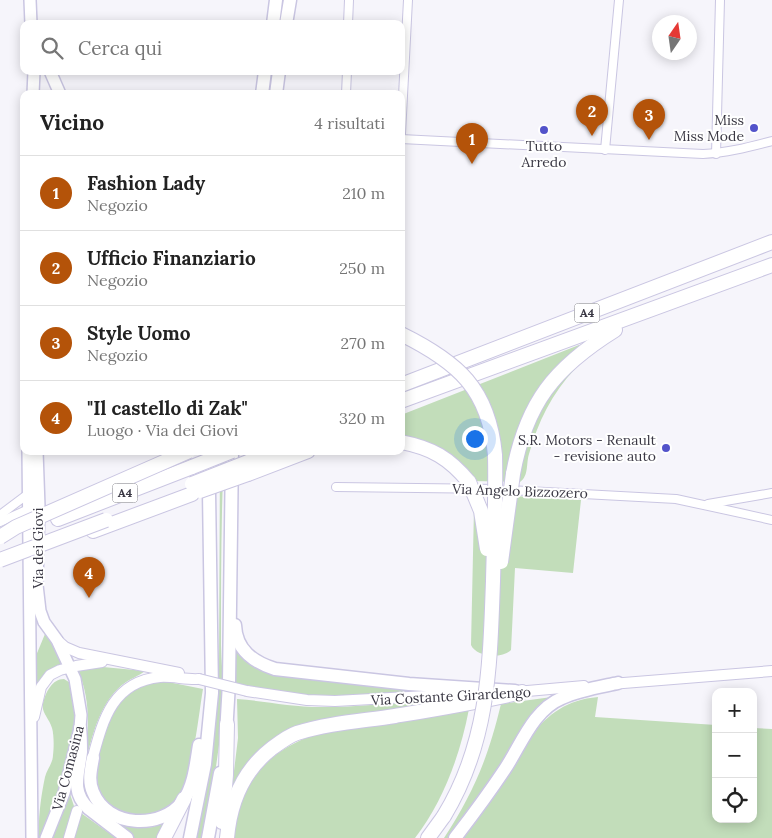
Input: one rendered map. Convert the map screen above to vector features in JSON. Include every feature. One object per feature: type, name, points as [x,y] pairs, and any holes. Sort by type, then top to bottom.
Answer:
[{"type":"highway","points":[[274,20],[276,0]]},
{"type":"highway","points":[[287,20],[290,0]]},
{"type":"highway","points":[[263,90],[264,75]]},
{"type":"highway","points":[[277,90],[278,75]]},
{"type":"highway","name":"A4","points":[[405,383],[772,242]]},
{"type":"highway","name":"A4","points":[[405,400],[772,265]]},
{"type":"highway","points":[[405,375],[656,281],[703,268]]},
{"type":"highway","points":[[492,612],[513,474],[527,422],[542,395],[554,379],[578,354],[639,315]]},
{"type":"highway","points":[[405,336],[440,354],[460,372],[482,401],[494,435],[496,462],[488,685],[479,734],[462,783],[432,838]]},
{"type":"highway","points":[[405,443],[438,453],[447,459],[469,482],[484,523],[492,612]]},
{"type":"highway","points":[[0,536],[16,527],[180,455]]},
{"type":"highway","points":[[190,838],[205,764],[210,710],[212,661],[209,492],[211,455]]},
{"type":"highway","name":"A4","points":[[0,542],[223,455]]},
{"type":"highway","points":[[222,838],[226,768],[232,455]]},
{"type":"highway","name":"A4","points":[[0,562],[106,520],[248,468],[269,455]]},
{"type":"highway","points":[[248,468],[294,455]]},
{"type":"highway","points":[[0,562],[16,561],[74,539],[192,489]]},
{"type":"highway","points":[[230,584],[238,640],[243,650],[261,664],[276,669],[409,684],[522,692]]},
{"type":"highway","points":[[455,838],[479,808],[530,727],[547,707],[561,698],[618,683]]},
{"type":"highway","points":[[227,838],[232,808],[242,782],[264,754],[295,733],[433,710],[522,692]]},
{"type":"highway","points":[[164,838],[184,800],[192,778],[199,743],[210,710]]},
{"type":"highway","points":[[208,838],[227,724]]},
{"type":"highway","points":[[80,728],[81,752],[76,788],[78,794],[82,803],[127,838]]},
{"type":"highway","points":[[93,758],[90,776],[93,793],[103,806],[121,818],[142,822],[154,820],[172,812],[184,800]]},
{"type":"highway","points":[[428,838],[444,816]]},
{"type":"main road","points":[[30,1],[32,20]]},
{"type":"main road","points":[[33,90],[34,75]]},
{"type":"main road","points":[[52,75],[58,90]]},
{"type":"main road","name":"Via dei Giovi","points":[[28,455],[30,640]]},
{"type":"main road","name":"Via dei Giovi","points":[[38,455],[39,602],[42,617],[57,640]]},
{"type":"main road","name":"Via Comasina","points":[[30,640],[32,838]]},
{"type":"main road","name":"Via Comasina","points":[[46,838],[64,793],[80,728],[81,715],[75,679],[57,640]]},
{"type":"street","points":[[348,20],[349,0]]},
{"type":"street","points":[[405,57],[408,0]]},
{"type":"street","points":[[604,150],[619,0]]},
{"type":"street","points":[[716,154],[720,0]]},
{"type":"street","points":[[346,90],[347,75]]},
{"type":"street","points":[[403,90],[404,75]]},
{"type":"street","points":[[405,139],[716,154],[772,141]]},
{"type":"street","points":[[0,522],[32,507],[33,455]]},
{"type":"street","name":"Via Angelo Bizzozero","points":[[336,487],[476,488],[662,497],[704,504],[772,520]]},
{"type":"street","name":"Via Angelo Bizzozero","points":[[704,504],[772,493]]},
{"type":"street","points":[[0,515],[28,494]]},
{"type":"street","name":"Via Costante Girardengo","points":[[57,640],[76,653],[189,675],[198,680],[247,691],[307,700],[336,701],[522,692],[772,671]]},
{"type":"street","name":"Via Costante Girardengo","points":[[70,668],[99,662],[133,664]]},
{"type":"street","name":"Via Comasina","points":[[32,732],[41,687],[50,675],[70,668]]},
{"type":"street","points":[[85,785],[98,734],[106,714],[115,700],[125,690],[140,682],[155,678],[166,677],[198,680]]},
{"type":"street","points":[[69,838],[77,811]]},
{"type":"green space","points":[[579,345],[538,411],[570,368],[575,369],[559,388],[541,419],[529,454],[525,476],[520,482],[472,481],[405,440],[405,413]]},
{"type":"green space","points":[[220,455],[224,455],[221,573],[222,717],[216,769],[203,838],[195,838],[217,700],[219,670]]},
{"type":"green space","points":[[515,496],[581,500],[573,573],[515,568],[511,650],[496,656],[483,654],[471,645],[474,508],[475,506],[513,507]]},
{"type":"green space","points":[[45,634],[52,639],[63,660],[35,702],[35,658]]},
{"type":"green space","points":[[235,648],[248,661],[422,690],[352,696],[328,696],[282,693],[259,689],[236,683]]},
{"type":"green space","points":[[103,667],[145,671],[122,685],[106,704],[100,715],[82,775],[88,722],[86,696],[78,670]]},
{"type":"green space","points":[[64,679],[72,684],[77,718],[70,761],[42,838],[39,838],[42,792],[54,748],[52,728],[44,713],[43,703],[53,684]]},
{"type":"green space","points":[[163,681],[203,689],[190,768],[181,797],[172,806],[144,820],[117,810],[103,800],[98,789],[96,776],[97,760],[105,729],[111,714],[119,702],[135,689]]},
{"type":"green space","points":[[559,696],[496,775],[450,838],[444,838],[464,805],[479,774],[491,741],[501,704]]},
{"type":"green space","points":[[598,697],[595,717],[712,725],[712,823],[757,823],[757,728],[772,729],[772,838],[462,838],[529,737],[559,709]]},
{"type":"green space","points":[[237,699],[310,707],[383,704],[420,704],[421,706],[289,733],[230,804],[238,738]]},
{"type":"green space","points":[[469,709],[461,743],[450,776],[434,808],[415,838],[233,838],[236,819],[242,801],[258,772],[269,760],[299,741],[317,734]]},
{"type":"green space","points":[[78,779],[127,825],[139,828],[153,827],[168,821],[161,838],[128,838],[89,808]]},
{"type":"green space","points":[[70,784],[70,794],[74,806],[65,838],[50,838]]},
{"type":"green space","points":[[81,813],[116,838],[74,838]]},
{"type":"place","name":"Miss Miss Mode","points":[[754,128]]},
{"type":"place","name":"Tutto Arredo","points":[[544,130]]},
{"type":"place","name":"Ufficio Finanziario","points":[[592,136]]},
{"type":"place","name":"Style Uomo","points":[[649,140]]},
{"type":"place","name":"Fashion Lady","points":[[472,164]]},
{"type":"place","name":"S.R. Motors - Renault - revisione auto","points":[[666,448]]},
{"type":"place","name":"\"Il castello di Zak\"","points":[[89,598]]}]
